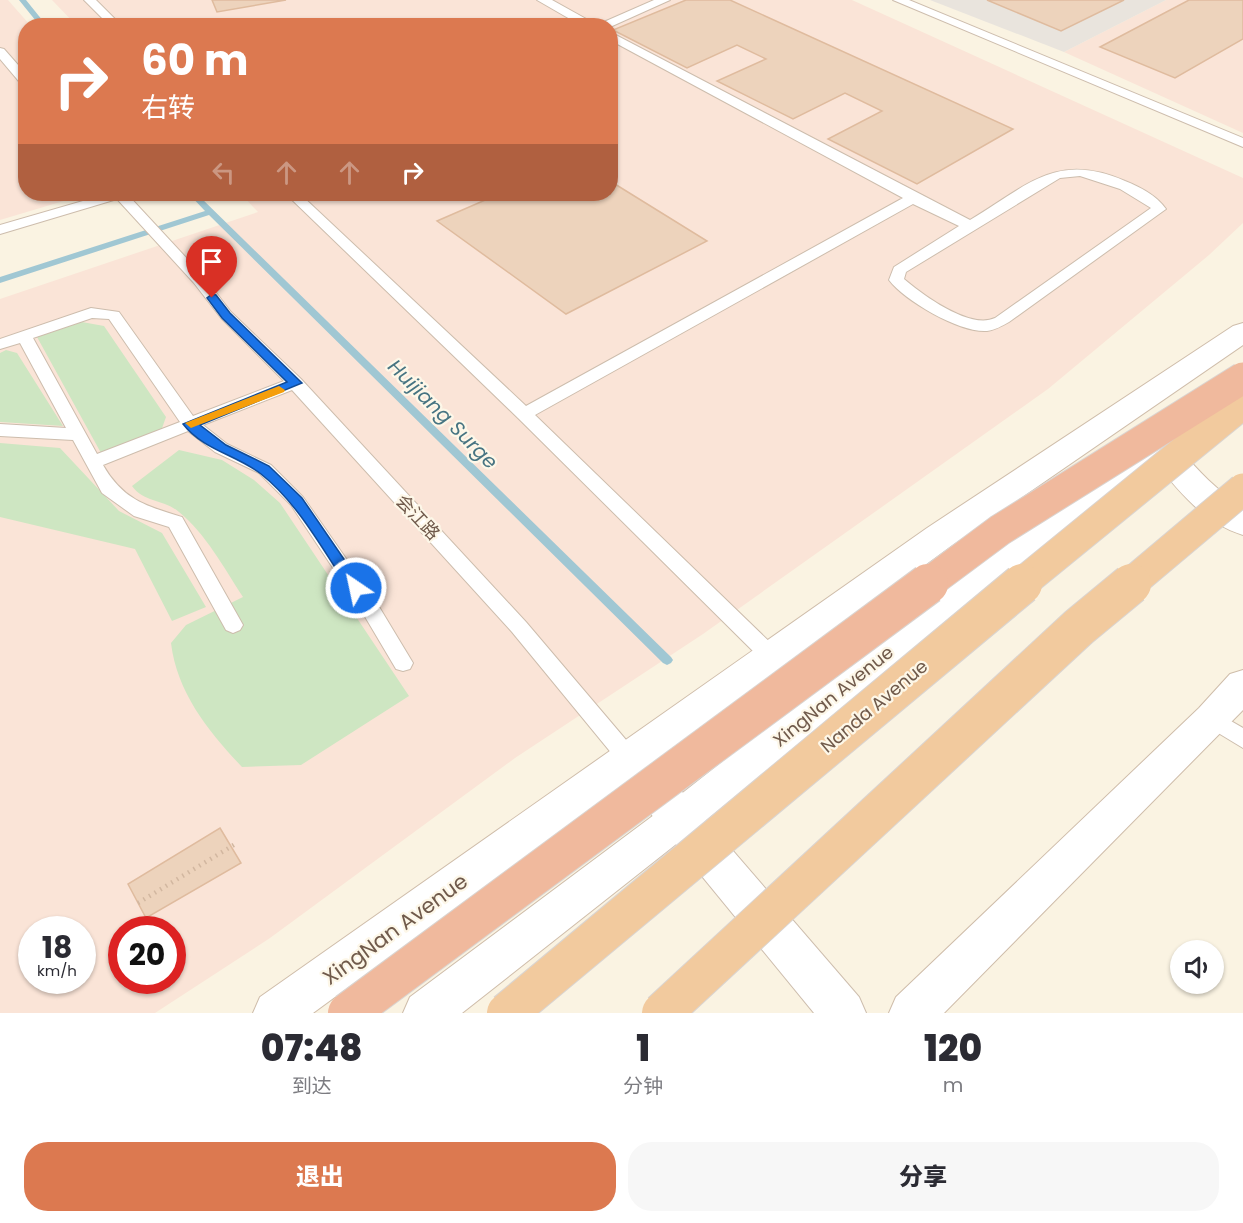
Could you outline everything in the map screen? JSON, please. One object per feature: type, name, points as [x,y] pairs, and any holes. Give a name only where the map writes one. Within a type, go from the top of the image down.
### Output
[{"type":"highway","points":[[348,1013],[1000,530],[1161,427],[1243,378]]},
{"type":"highway","name":"Nanda Avenue","points":[[507,1013],[877,702],[1243,403]]},
{"type":"highway","points":[[662,1013],[1079,627],[1243,489]]},
{"type":"main road","points":[[772,657],[939,537],[1243,332]]},
{"type":"main road","name":"XingNan Avenue","points":[[426,1013],[680,818],[900,642],[1243,385]]},
{"type":"main road","points":[[1160,446],[1188,481],[1211,503],[1243,523]]},
{"type":"main road","name":"XingNan Avenue","points":[[276,1013],[772,657]]},
{"type":"main road","points":[[912,1013],[1227,729],[1243,685]]},
{"type":"main road","points":[[630,760],[843,1013]]},
{"type":"lane","points":[[90,0],[109,18]]},
{"type":"lane","points":[[543,0],[577,18]]},
{"type":"lane","points":[[618,19],[664,0]]},
{"type":"lane","points":[[899,0],[1243,143]]},
{"type":"lane","points":[[618,39],[913,198],[970,226]]},
{"type":"lane","points":[[0,51],[18,72]]},
{"type":"lane","points":[[1070,172],[1084,172],[1103,177],[1154,201],[1159,209],[991,326],[974,327],[908,290],[896,280],[899,270],[970,226],[1056,175],[1070,172]]},
{"type":"lane","points":[[524,414],[913,198]]},
{"type":"lane","points":[[0,230],[97,201]]},
{"type":"lane","name":"会江路","points":[[126,201],[199,280],[226,315],[295,383],[519,627],[630,760]]},
{"type":"lane","points":[[300,201],[524,414],[772,657]]},
{"type":"lane","points":[[0,344],[91,313],[114,315],[190,424],[221,448],[265,470],[297,501],[368,605],[403,663]]},
{"type":"lane","points":[[24,336],[108,489],[140,511],[176,522],[233,625]]},
{"type":"lane","points":[[93,462],[295,383]]},
{"type":"lane","points":[[0,430],[79,435]]},
{"type":"path","points":[[138,903],[237,843]]},
{"type":"shaded area","points":[[0,0],[8,0],[24,18],[18,18],[18,201],[64,201],[0,220]]},
{"type":"shaded area","points":[[52,0],[852,0],[1243,178],[1243,223],[1209,255],[1048,389],[703,634],[515,758],[270,938],[186,993],[186,916],[108,916],[108,994],[184,994],[155,1013],[0,1013],[0,299],[258,212],[248,201],[618,201],[618,18],[69,18]]},
{"type":"shaded area","points":[[930,0],[1166,0],[1064,52]]},
{"type":"shaded area","points":[[1166,0],[1243,0],[1243,133],[1064,52]]},
{"type":"green space","points":[[82,322],[104,326],[166,417],[161,431],[101,453],[37,337]]},
{"type":"green space","points":[[6,350],[17,353],[63,426],[0,422],[0,353]]},
{"type":"green space","points":[[0,443],[60,448],[119,511],[162,533],[206,607],[172,621],[135,549],[0,517]]},
{"type":"green space","points":[[179,450],[222,460],[254,480],[280,503],[409,696],[301,765],[242,767],[196,711],[180,679],[171,643],[186,625],[243,597],[214,552],[189,521],[173,508],[142,495],[132,486]]},
{"type":"building","points":[[212,0],[286,0],[217,12]]},
{"type":"building","points":[[686,0],[730,0],[1013,129],[917,184],[828,139],[882,111],[845,93],[793,119],[717,81],[766,59],[737,45],[687,68],[618,33],[618,28]]},
{"type":"building","points":[[987,0],[1124,0],[1061,31]]},
{"type":"building","points":[[1189,0],[1243,0],[1243,39],[1175,78],[1100,47]]},
{"type":"building","points":[[618,186],[707,241],[566,314],[437,221],[483,201],[618,201]]},
{"type":"building","points":[[220,828],[241,863],[149,916],[145,916],[128,884]]},
{"type":"waterway","name":"Huijiang Surge","points":[[22,0],[37,18]]},
{"type":"waterway","name":"Huijiang Surge","points":[[200,201],[667,660]]},
{"type":"waterway","points":[[0,280],[210,212]]},
{"type":"slow traffic","points":[[191,423],[279,390]]},
{"type":"route","points":[[212,298],[226,315],[295,383],[190,424],[221,448],[265,470],[297,501],[356,588]]}]
